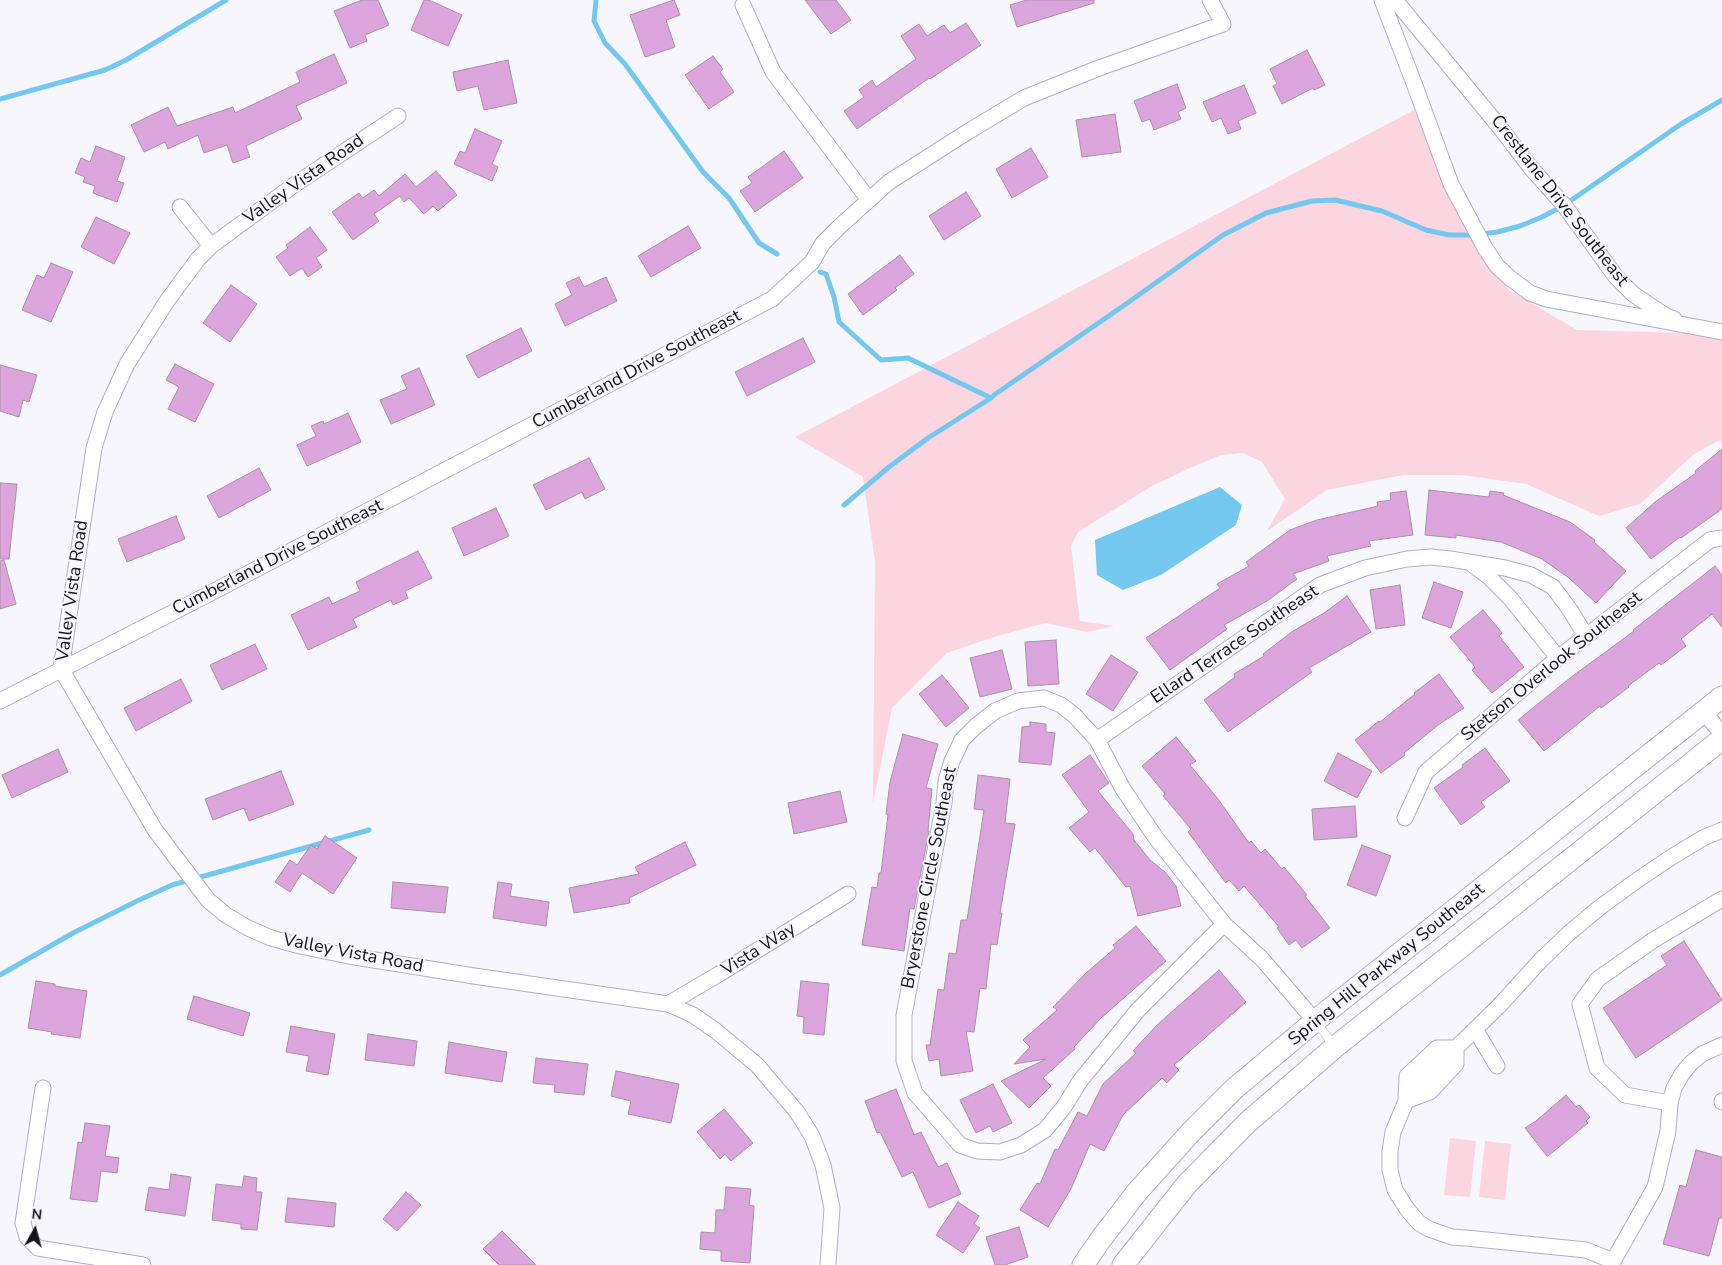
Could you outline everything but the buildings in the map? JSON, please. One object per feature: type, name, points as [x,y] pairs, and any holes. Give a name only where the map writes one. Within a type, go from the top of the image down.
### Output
[{"type":"street","name":"Cumberland Drive Southeast","points":[[0,701],[205,596],[772,299],[812,262],[824,243],[839,226],[889,182],[1024,98],[1099,68],[1223,24],[1210,0]]},
{"type":"street","name":"Crestlane Drive Southeast","points":[[1382,0],[1451,184],[1485,248],[1497,266],[1530,293],[1546,299],[1703,329]]},
{"type":"street","name":"Crestlane Drive Southeast","points":[[1395,0],[1498,125],[1530,168],[1564,205],[1616,277],[1633,294],[1666,316],[1703,329]]},
{"type":"street","points":[[744,5],[772,72],[869,200]]},
{"type":"street","name":"Valley Vista Road","points":[[398,116],[294,184],[211,246],[188,272],[127,364],[105,412],[94,448],[61,669],[160,837],[208,900],[226,915],[248,928],[271,938],[349,956],[668,1004],[701,1020],[757,1065],[797,1112],[812,1136],[823,1165],[832,1208],[828,1265]]},
{"type":"street","points":[[180,207],[211,246]]},
{"type":"street","points":[[1703,329],[1722,332]]},
{"type":"street","name":"Stetson Overlook Southeast","points":[[1404,818],[1426,772],[1558,658],[1710,540],[1722,538]]},
{"type":"street","name":"Ellard Terrace Southeast","points":[[1097,740],[1320,585],[1365,568],[1407,558],[1431,557],[1470,562],[1531,575],[1553,587],[1586,636]]},
{"type":"street","name":"Ellard Terrace Southeast","points":[[1470,562],[1490,577],[1510,598],[1558,658]]},
{"type":"street","name":"Spring Hill Parkway Southeast","points":[[1083,1265],[1138,1192],[1191,1132],[1234,1090],[1315,1021],[1722,697]]},
{"type":"street","name":"Bryerstone Circle Southeast","points":[[1044,698],[1061,705],[1075,716],[1097,740],[1123,788],[1156,838],[1224,924],[1138,1010],[1080,1081],[1064,1107],[1044,1130],[1021,1145],[1000,1152],[978,1152],[960,1145],[915,1093],[904,1061],[904,1015],[944,803],[946,781],[952,761],[962,740],[995,711],[1018,701],[1044,698]]},
{"type":"street","points":[[1704,712],[1722,734]]},
{"type":"street","name":"Spring Hill Parkway Southeast","points":[[1123,1265],[1187,1184],[1248,1122],[1335,1047],[1722,739]]},
{"type":"street","points":[[1722,830],[1670,858],[1599,908],[1540,961],[1456,1048],[1437,1048],[1407,1076],[1406,1101],[1393,1132],[1390,1151],[1390,1170],[1395,1190],[1406,1209],[1429,1229],[1452,1236],[1586,1250],[1612,1263],[1655,1187],[1668,1131],[1670,1103],[1674,1088],[1682,1074],[1702,1054],[1722,1045]]},
{"type":"street","name":"Vista Way","points":[[668,1004],[848,894]]},
{"type":"street","points":[[1670,1103],[1625,1095],[1596,1068],[1580,1004],[1598,979],[1652,940],[1722,899]]},
{"type":"street","points":[[1224,924],[1262,959],[1315,1021]]},
{"type":"street","points":[[1475,1029],[1497,1066]]},
{"type":"street","points":[[1406,1101],[1430,1092],[1456,1064],[1456,1048]]},
{"type":"street","points":[[43,1088],[23,1223],[27,1237],[38,1248],[143,1265]]},
{"type":"lane","points":[[1315,1021],[1335,1047]]},
{"type":"shaded area","points":[[1414,110],[1465,222],[1509,290],[1577,330],[1692,333],[1722,340],[1722,441],[1718,441],[1694,454],[1640,504],[1599,516],[1526,484],[1462,475],[1403,475],[1327,490],[1267,531],[1285,499],[1262,462],[1243,453],[1221,455],[1190,468],[1152,486],[1078,532],[1071,546],[1080,621],[1114,626],[1087,632],[1046,623],[997,636],[947,653],[892,708],[873,804],[875,562],[863,477],[795,437]]},
{"type":"shaded area","points":[[1450,1138],[1476,1141],[1470,1197],[1444,1195]]},
{"type":"shaded area","points":[[1485,1141],[1511,1144],[1505,1200],[1479,1197]]},
{"type":"water","points":[[1220,487],[1242,505],[1236,525],[1161,575],[1123,590],[1097,575],[1095,540]]},
{"type":"waterway","points":[[0,99],[105,70],[126,60],[226,0]]},
{"type":"waterway","points":[[596,0],[594,21],[605,43],[625,64],[703,172],[729,198],[759,243],[777,254]]},
{"type":"waterway","points":[[844,505],[889,467],[928,438],[991,398],[1223,235],[1266,213],[1312,201],[1335,200],[1382,211],[1426,230],[1449,235],[1497,232],[1520,226],[1563,206],[1681,124],[1722,100]]},
{"type":"waterway","points":[[820,272],[826,274],[834,297],[839,322],[881,360],[908,358],[991,398]]},
{"type":"waterway","points":[[0,975],[73,933],[172,885],[369,830]]}]
